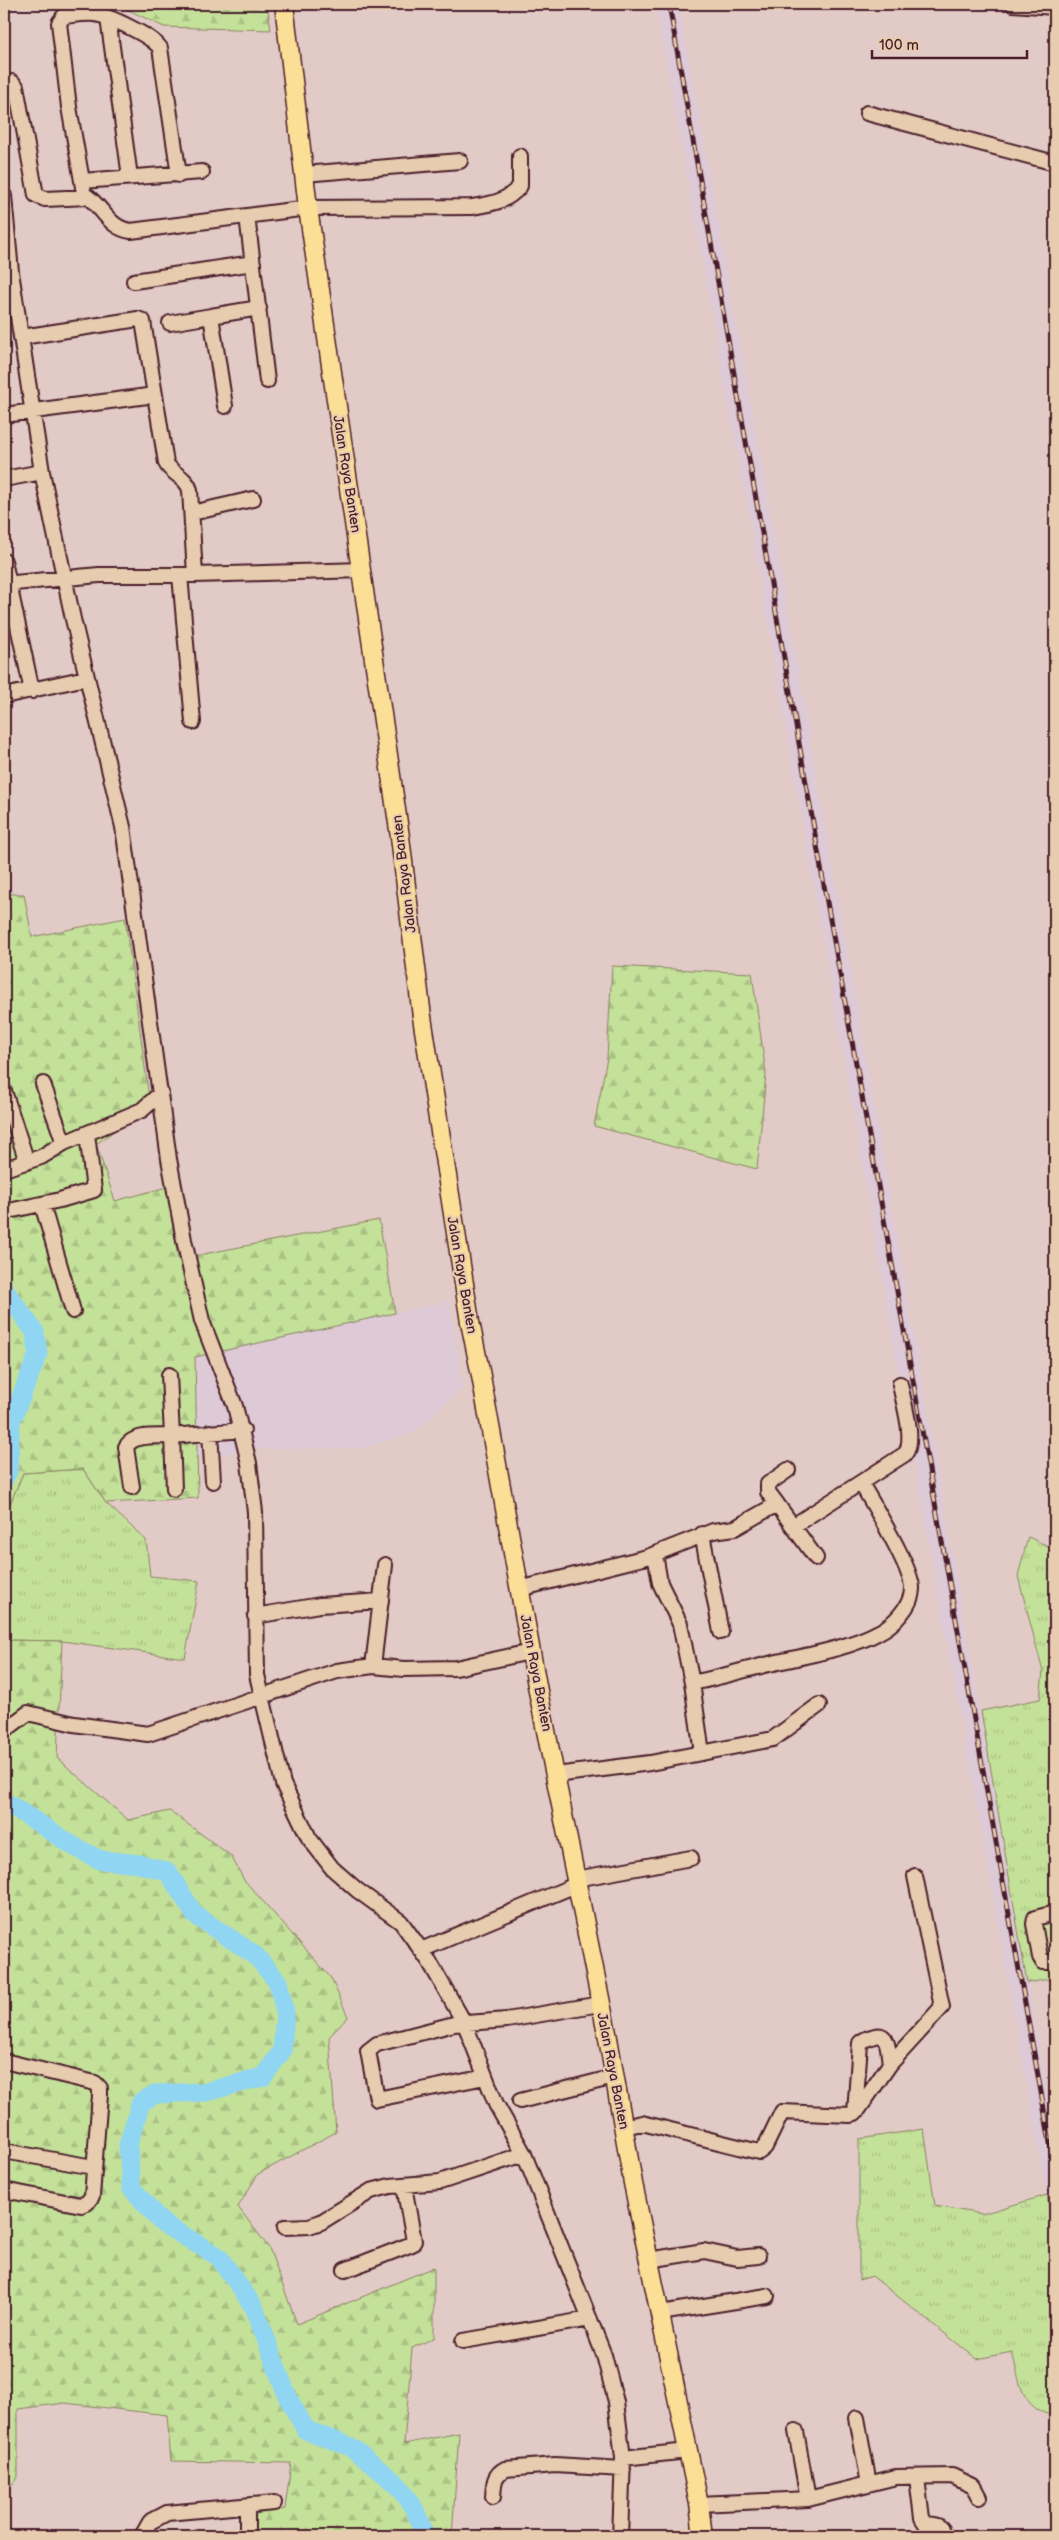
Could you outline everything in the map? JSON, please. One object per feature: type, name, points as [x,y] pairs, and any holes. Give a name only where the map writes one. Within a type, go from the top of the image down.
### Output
[{"type":"main road","name":"Jalan Raya Banten","points":[[284,4],[308,208],[400,837],[414,961],[440,1140],[470,1322],[530,1652],[556,1775],[649,2260],[699,2504],[703,2536]]},
{"type":"street","points":[[1013,4],[1055,7]]},
{"type":"street","points":[[85,196],[69,107],[58,23],[64,16],[96,14],[108,18],[153,40],[160,48],[180,174]]},
{"type":"street","points":[[108,18],[130,176]]},
{"type":"street","points":[[4,83],[12,82],[16,86],[34,193],[45,199],[85,196],[92,200],[113,225],[120,230],[130,231],[308,208],[472,207],[495,204],[512,196],[520,186],[520,156]]},
{"type":"street","points":[[867,113],[1055,163]]},
{"type":"street","points":[[304,174],[460,161]]},
{"type":"street","points":[[82,181],[202,172]]},
{"type":"street","points":[[4,196],[7,272],[22,337],[42,472],[86,678],[123,827],[169,1159],[184,1240],[202,1321],[242,1430],[253,1488],[255,1512],[255,1661],[283,1784],[308,1838],[332,1868],[401,1922],[421,1950],[448,1992],[465,2024],[485,2077],[524,2154],[604,2354],[616,2402],[623,2464],[620,2536]]},
{"type":"street","points":[[247,216],[267,381]]},
{"type":"street","points":[[134,281],[253,263]]},
{"type":"street","points":[[170,323],[259,308]]},
{"type":"street","points":[[211,316],[225,406]]},
{"type":"street","points":[[22,337],[141,319],[144,323],[166,463],[170,470],[187,482],[192,513],[195,575]]},
{"type":"street","points":[[4,415],[154,395]]},
{"type":"street","points":[[4,479],[42,472]]},
{"type":"street","points":[[192,513],[253,499]]},
{"type":"street","points":[[4,560],[6,584],[32,691]]},
{"type":"street","points":[[6,584],[99,575],[195,575],[362,570]]},
{"type":"street","points":[[180,575],[193,722]]},
{"type":"street","points":[[4,696],[86,678]]},
{"type":"street","points":[[43,1084],[64,1144]]},
{"type":"street","points":[[4,1091],[27,1162]]},
{"type":"street","points":[[4,1169],[51,1152],[64,1144],[142,1110],[156,1100],[161,1093]]},
{"type":"street","points":[[4,1212],[94,1190],[87,1134]]},
{"type":"street","points":[[42,1204],[73,1311]]},
{"type":"street","points":[[168,1375],[174,1489]]},
{"type":"street","points":[[793,1526],[905,1454],[909,1449],[910,1440],[900,1384]]},
{"type":"street","points":[[132,1487],[126,1447],[135,1438],[242,1430]]},
{"type":"street","points":[[210,1432],[213,1481]]},
{"type":"street","points":[[788,1470],[768,1484],[768,1492],[816,1558]]},
{"type":"street","points":[[692,1683],[850,1643],[879,1632],[896,1620],[912,1595],[912,1583],[890,1533],[861,1483]]},
{"type":"street","points":[[519,1589],[655,1554],[702,1534],[735,1528],[777,1504]]},
{"type":"street","points":[[702,1534],[721,1632]]},
{"type":"street","points":[[655,1554],[658,1576],[680,1624],[692,1683],[702,1753]]},
{"type":"street","points":[[373,1666],[385,1565]]},
{"type":"street","points":[[255,1616],[320,1605],[381,1601]]},
{"type":"street","points":[[4,1731],[28,1713],[74,1724],[148,1734],[337,1671],[373,1666],[456,1668],[530,1652]]},
{"type":"street","points":[[556,1775],[650,1763],[773,1739],[819,1705]]},
{"type":"street","points":[[421,1950],[577,1881],[691,1858]]},
{"type":"street","points":[[624,2128],[642,2123],[759,2152],[765,2147],[782,2112],[847,2115],[855,2113],[890,2064],[942,2006],[915,1876]]},
{"type":"street","points":[[1055,1913],[1035,1918],[1034,1924],[1040,1957],[1043,1962],[1055,1962]]},
{"type":"street","points":[[485,2077],[377,2099],[374,2094],[368,2052],[372,2046],[454,2024],[507,2020],[600,2004]]},
{"type":"street","points":[[855,2113],[860,2043],[879,2035],[883,2036],[887,2040],[890,2064]]},
{"type":"street","points":[[4,2061],[95,2083],[100,2088],[92,2196],[87,2203],[81,2205],[4,2190]]},
{"type":"street","points":[[520,2101],[614,2077]]},
{"type":"street","points":[[4,2151],[93,2167]]},
{"type":"street","points":[[285,2227],[309,2226],[336,2213],[371,2191],[390,2186],[440,2182],[524,2154]]},
{"type":"street","points":[[345,2270],[412,2244],[414,2241],[404,2186]]},
{"type":"street","points":[[649,2260],[704,2251],[737,2258],[758,2256]]},
{"type":"street","points":[[660,2313],[767,2296]]},
{"type":"street","points":[[463,2341],[590,2320]]},
{"type":"street","points":[[857,2418],[869,2484]]},
{"type":"street","points":[[796,2430],[808,2499]]},
{"type":"street","points":[[493,2497],[495,2478],[498,2472],[505,2470],[555,2465],[623,2464],[688,2451]]},
{"type":"street","points":[[699,2504],[808,2499],[896,2477],[952,2476],[972,2486],[979,2497]]},
{"type":"street","points":[[917,2478],[922,2518],[926,2524],[938,2525],[944,2536]]},
{"type":"street","points":[[142,2536],[150,2522],[167,2513],[201,2508],[247,2507],[274,2502]]},
{"type":"street","points":[[247,2507],[248,2536]]},
{"type":"shaded area","points":[[655,4],[679,4],[775,536],[1055,2139],[1055,2242],[904,1405],[753,541]]},
{"type":"shaded area","points":[[450,1301],[463,1388],[413,1433],[363,1448],[250,1449],[198,1459],[195,1357]]},
{"type":"green space","points":[[116,4],[267,4],[271,30],[164,27]]},
{"type":"green space","points":[[4,894],[24,894],[32,937],[125,918],[150,1105],[96,1144],[115,1201],[167,1187],[178,1259],[379,1220],[395,1313],[195,1357],[198,1498],[106,1503],[83,1469],[23,1473],[4,1518]]},
{"type":"green space","points":[[612,966],[752,973],[766,1074],[757,1169],[594,1126],[607,1058]]},
{"type":"green space","points":[[83,1469],[106,1503],[146,1540],[150,1576],[199,1581],[185,1658],[62,1641],[4,1640],[4,1518],[23,1473]]},
{"type":"green space","points":[[1028,1537],[1055,1549],[1055,1978],[1027,1983],[981,1711],[1040,1699],[1043,1672],[1018,1576]]},
{"type":"green space","points":[[4,1640],[62,1641],[57,1758],[128,1820],[170,1811],[231,1856],[244,1880],[331,1978],[348,2017],[329,2037],[336,2132],[258,2174],[238,2207],[269,2248],[297,2324],[434,2267],[434,2338],[412,2348],[404,2444],[459,2433],[452,2536],[243,2536],[255,2514],[285,2509],[291,2463],[171,2461],[167,2415],[65,2403],[18,2409],[18,2477],[4,2494]]},
{"type":"green space","points":[[924,2129],[935,2206],[982,2214],[1047,2195],[1055,2242],[1055,2416],[1043,2413],[1028,2401],[1023,2393],[1012,2352],[977,2359],[872,2276],[859,2280],[859,2139]]},
{"type":"waterway","points":[[4,1289],[35,1332],[38,1354],[11,1422],[8,1471],[4,1479]]},
{"type":"waterway","points":[[4,1804],[9,1804],[75,1847],[100,1860],[140,1864],[168,1872],[195,1915],[255,1955],[278,1982],[285,2012],[282,2051],[263,2077],[206,2092],[156,2094],[141,2102],[128,2145],[131,2187],[162,2223],[219,2257],[254,2307],[288,2398],[306,2430],[351,2447],[398,2485],[415,2510],[425,2536]]},
{"type":"railway","points":[[669,4],[825,891],[1055,2170]]}]
